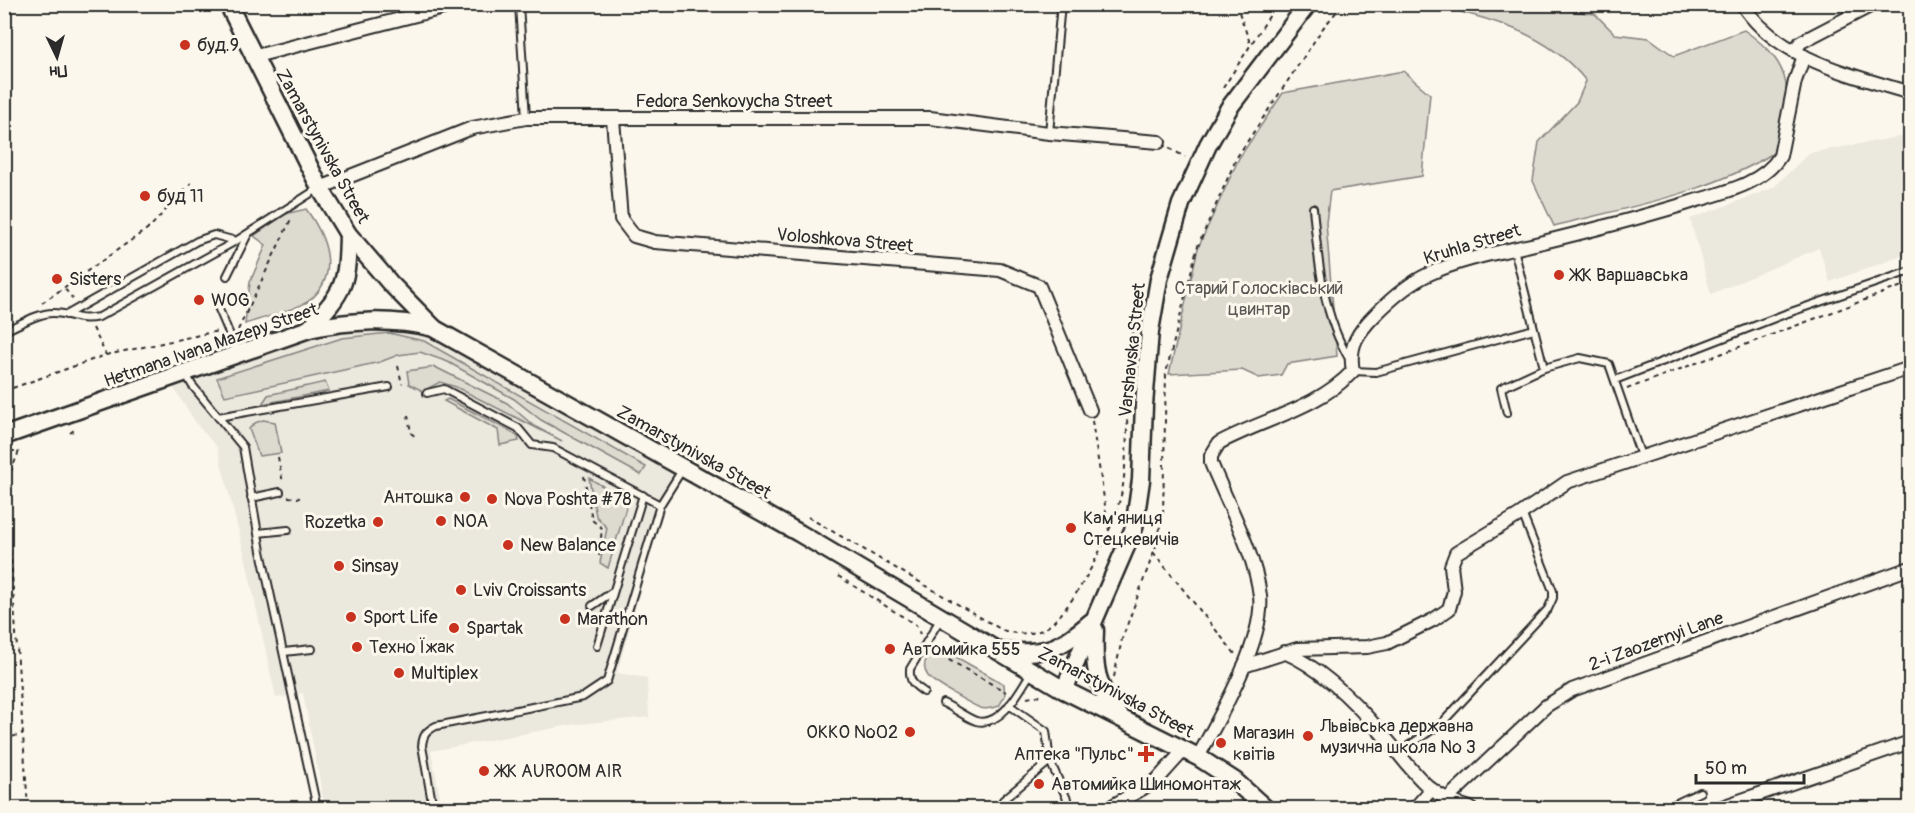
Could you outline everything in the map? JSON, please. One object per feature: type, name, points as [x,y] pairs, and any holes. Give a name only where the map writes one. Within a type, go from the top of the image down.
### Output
[{"type":"main road","name":"Zamarstynivska Street","points":[[228,4],[252,57],[320,188],[348,234],[390,283],[435,329],[683,468],[1064,690],[1191,754],[1235,781],[1265,808]]},
{"type":"main road","name":"Varshavska Street","points":[[1064,690],[1134,528],[1142,480],[1144,405],[1150,331],[1159,279],[1181,204],[1208,145],[1229,108],[1308,4]]},
{"type":"main road","points":[[309,329],[337,297],[347,275],[348,234]]},
{"type":"main road","name":"Hetmana Ivana Mazepy Street","points":[[4,436],[187,375],[236,348],[309,329],[344,321],[380,320],[407,322],[435,329]]},
{"type":"main road","points":[[1000,652],[1034,654],[1066,644],[1096,617]]},
{"type":"main road","points":[[1096,617],[1094,654],[1096,673],[1102,694],[1120,717]]},
{"type":"street","points":[[252,57],[447,7],[475,4]]},
{"type":"street","points":[[1742,4],[1763,28],[1799,53],[1911,93]]},
{"type":"street","points":[[1799,53],[1801,42],[1874,4]]},
{"type":"street","name":"Kruhla Street","points":[[1352,365],[1354,338],[1389,300],[1429,274],[1514,249],[1625,222],[1718,194],[1762,176],[1774,166],[1780,156],[1799,53]]},
{"type":"street","name":"Fedora Senkovycha Street","points":[[320,188],[472,128],[526,118],[930,118],[1049,133],[1159,142]]},
{"type":"street","name":"Voloshkova Street","points":[[613,119],[621,219],[634,236],[655,242],[1000,270],[1039,286],[1090,410]]},
{"type":"street","points":[[1109,808],[1157,780],[1191,754],[1244,666],[1258,621],[1261,598],[1255,571],[1211,464],[1211,456],[1219,443],[1307,405],[1342,382],[1352,365]]},
{"type":"street","points":[[1244,666],[1284,652],[1311,648],[1367,647],[1387,643],[1433,620],[1449,609],[1454,591],[1451,566],[1456,553],[1522,513],[1567,482],[1911,368]]},
{"type":"street","name":"2-i Zaozernyi Lane","points":[[1445,801],[1546,706],[1572,690],[1911,568]]},
{"type":"street","points":[[1284,652],[1300,658],[1321,674],[1398,753],[1430,790],[1445,801],[1470,808]]},
{"type":"street","points":[[1719,808],[1911,742]]},
{"type":"street","points":[[1415,808],[1430,790]]},
{"type":"lane","points":[[519,4],[526,118]]},
{"type":"lane","points":[[1049,133],[1061,4]]},
{"type":"lane","points":[[4,331],[43,314],[66,315],[81,321],[99,317],[236,241],[320,188]]},
{"type":"lane","points":[[1313,207],[1318,261],[1328,309],[1339,342],[1352,365],[1377,372],[1534,328]]},
{"type":"lane","points":[[227,276],[248,233]]},
{"type":"lane","points":[[66,315],[197,241],[214,234],[236,241]]},
{"type":"lane","points":[[1514,249],[1544,368]]},
{"type":"lane","points":[[1615,380],[1785,314],[1911,271]]},
{"type":"lane","points":[[218,307],[236,348]]},
{"type":"lane","points":[[1507,413],[1502,388],[1544,368],[1580,358],[1609,364],[1641,456]]},
{"type":"lane","points":[[187,375],[243,447],[258,533],[317,808]]},
{"type":"lane","points":[[218,417],[389,387]]},
{"type":"lane","points":[[427,393],[444,389],[518,429],[532,445],[553,448],[660,505]]},
{"type":"lane","points":[[434,808],[422,746],[423,737],[428,730],[436,726],[583,697],[607,681],[660,505],[683,468]]},
{"type":"lane","points":[[251,498],[280,492]]},
{"type":"lane","points":[[597,646],[643,495]]},
{"type":"lane","points":[[1398,753],[1442,723],[1548,609],[1553,598],[1553,591],[1522,513]]},
{"type":"lane","points":[[258,533],[288,530]]},
{"type":"lane","points":[[592,606],[612,592]]},
{"type":"lane","points":[[924,692],[909,678],[910,669],[942,618]]},
{"type":"lane","points":[[284,652],[312,648]]},
{"type":"lane","points":[[943,703],[978,722],[997,718],[1009,705],[1032,671]]},
{"type":"lane","points":[[1009,705],[1046,731],[1050,761],[1067,799],[1066,803],[1059,808]]},
{"type":"lane","points":[[1008,808],[1003,800],[1050,761]]},
{"type":"lane","points":[[1666,808],[1700,792]]},
{"type":"path","points":[[1236,4],[1250,44]]},
{"type":"path","points":[[1116,685],[1114,678],[1122,639],[1154,552],[1163,513],[1166,373],[1197,248],[1237,157],[1323,28],[1343,4]]},
{"type":"path","points":[[1159,142],[1187,158]]},
{"type":"path","points":[[40,305],[150,227],[191,183]]},
{"type":"path","points":[[236,348],[241,325],[300,200]]},
{"type":"path","points":[[1619,392],[1911,284]]},
{"type":"path","points":[[808,517],[920,585],[1002,630],[1017,634],[1041,630],[1056,621],[1109,532],[1123,486],[1130,339],[1138,304]]},
{"type":"path","points":[[4,392],[106,355],[241,325]]},
{"type":"path","points":[[398,366],[402,384]]},
{"type":"path","points":[[1090,410],[1109,532]]},
{"type":"path","points":[[408,415],[411,433],[417,438]]},
{"type":"path","points":[[70,433],[82,425]]},
{"type":"path","points":[[19,451],[5,489],[28,808]]},
{"type":"path","points":[[278,457],[283,484],[286,483]]},
{"type":"path","points":[[583,474],[592,520],[602,528],[599,557]]},
{"type":"path","points":[[1154,552],[1244,666]]},
{"type":"path","points":[[832,572],[916,625],[920,640]]},
{"type":"path","points":[[933,651],[1006,692]]},
{"type":"path","points":[[1120,697],[1148,713]]},
{"type":"path","points":[[4,740],[23,733]]},
{"type":"shaded area","points":[[1910,135],[1910,253],[1830,282],[1819,248],[1711,294],[1690,219],[1773,188],[1809,153]]},
{"type":"shaded area","points":[[369,326],[428,334],[682,478],[664,506],[617,673],[647,678],[649,717],[570,725],[431,751],[442,808],[325,808],[303,693],[276,698],[245,556],[217,447],[198,426],[173,387],[314,334]]},
{"type":"green space","points":[[1431,5],[1560,5],[1564,10],[1595,14],[1615,34],[1649,38],[1674,56],[1744,30],[1774,57],[1782,70],[1786,84],[1784,114],[1775,152],[1724,178],[1696,188],[1640,205],[1554,226],[1533,181],[1539,142],[1577,102],[1586,81],[1554,50],[1535,39],[1474,15]]},
{"type":"green space","name":"Старий Голосківський цвинтар","points":[[1403,71],[1430,94],[1422,176],[1330,191],[1326,223],[1337,356],[1287,364],[1281,375],[1259,378],[1242,370],[1169,374],[1198,248],[1239,158],[1283,93]]},
{"type":"green space","points":[[306,209],[319,231],[327,255],[328,267],[320,290],[305,303],[245,324],[250,282],[266,245],[254,236],[285,214]]},
{"type":"green space","points":[[389,333],[424,341],[646,467],[641,475],[541,420],[514,399],[448,362],[420,352],[398,355],[380,362],[225,396],[217,378],[342,338]]},
{"type":"green space","points":[[435,367],[507,403],[534,426],[562,441],[456,387],[440,382],[423,391],[409,384],[407,371]]},
{"type":"green space","points":[[325,382],[329,391],[262,404],[268,395]]},
{"type":"green space","points":[[448,399],[510,431],[518,437],[519,441],[500,445],[498,430],[444,401]]},
{"type":"green space","points":[[263,420],[275,422],[281,453],[259,456],[249,429],[255,423]]},
{"type":"green space","points":[[589,478],[628,501],[608,568],[600,563],[607,528],[596,516]]},
{"type":"green space","points":[[942,649],[1004,684],[1005,696],[999,706],[980,708],[944,688],[928,676],[925,671],[927,658],[933,652]]},
{"type":"place","name":"буд.9","points":[[185,45]]},
{"type":"place","name":"буд 11","points":[[145,196]]},
{"type":"place","name":"ЖК Варшавська","points":[[1559,275]]},
{"type":"place","name":"Sisters","points":[[57,279]]},
{"type":"place","name":"WOG","points":[[199,300]]},
{"type":"place","name":"Антошка","points":[[465,497]]},
{"type":"place","name":"Nova Poshta #78","points":[[492,499]]},
{"type":"place","name":"NOA","points":[[441,521]]},
{"type":"place","name":"Rozetka","points":[[378,522]]},
{"type":"place","name":"Кам'яниця Стецкевичів","points":[[1071,528]]},
{"type":"place","name":"New Balance","points":[[508,545]]},
{"type":"place","name":"Sinsay","points":[[339,566]]},
{"type":"place","name":"Lviv Croissants","points":[[461,590]]},
{"type":"place","name":"Sport Life","points":[[351,617]]},
{"type":"place","name":"Marathon","points":[[565,619]]},
{"type":"place","name":"Spartak","points":[[454,628]]},
{"type":"place","name":"Техно Їжак","points":[[357,647]]},
{"type":"place","name":"Автомийка 555","points":[[890,649]]},
{"type":"place","name":"Multiplex","points":[[399,673]]},
{"type":"place","name":"ОККО №02","points":[[910,732]]},
{"type":"place","name":"Львівська державна музична школа № 3","points":[[1308,736]]},
{"type":"place","name":"Магазин квітів","points":[[1221,743]]},
{"type":"place","name":"Аптека \"Пульс\"","points":[[1146,754]]},
{"type":"place","name":"ЖК AUROOM AIR","points":[[484,771]]},
{"type":"place","name":"Автомийка Шиномонтаж","points":[[1039,784]]}]
